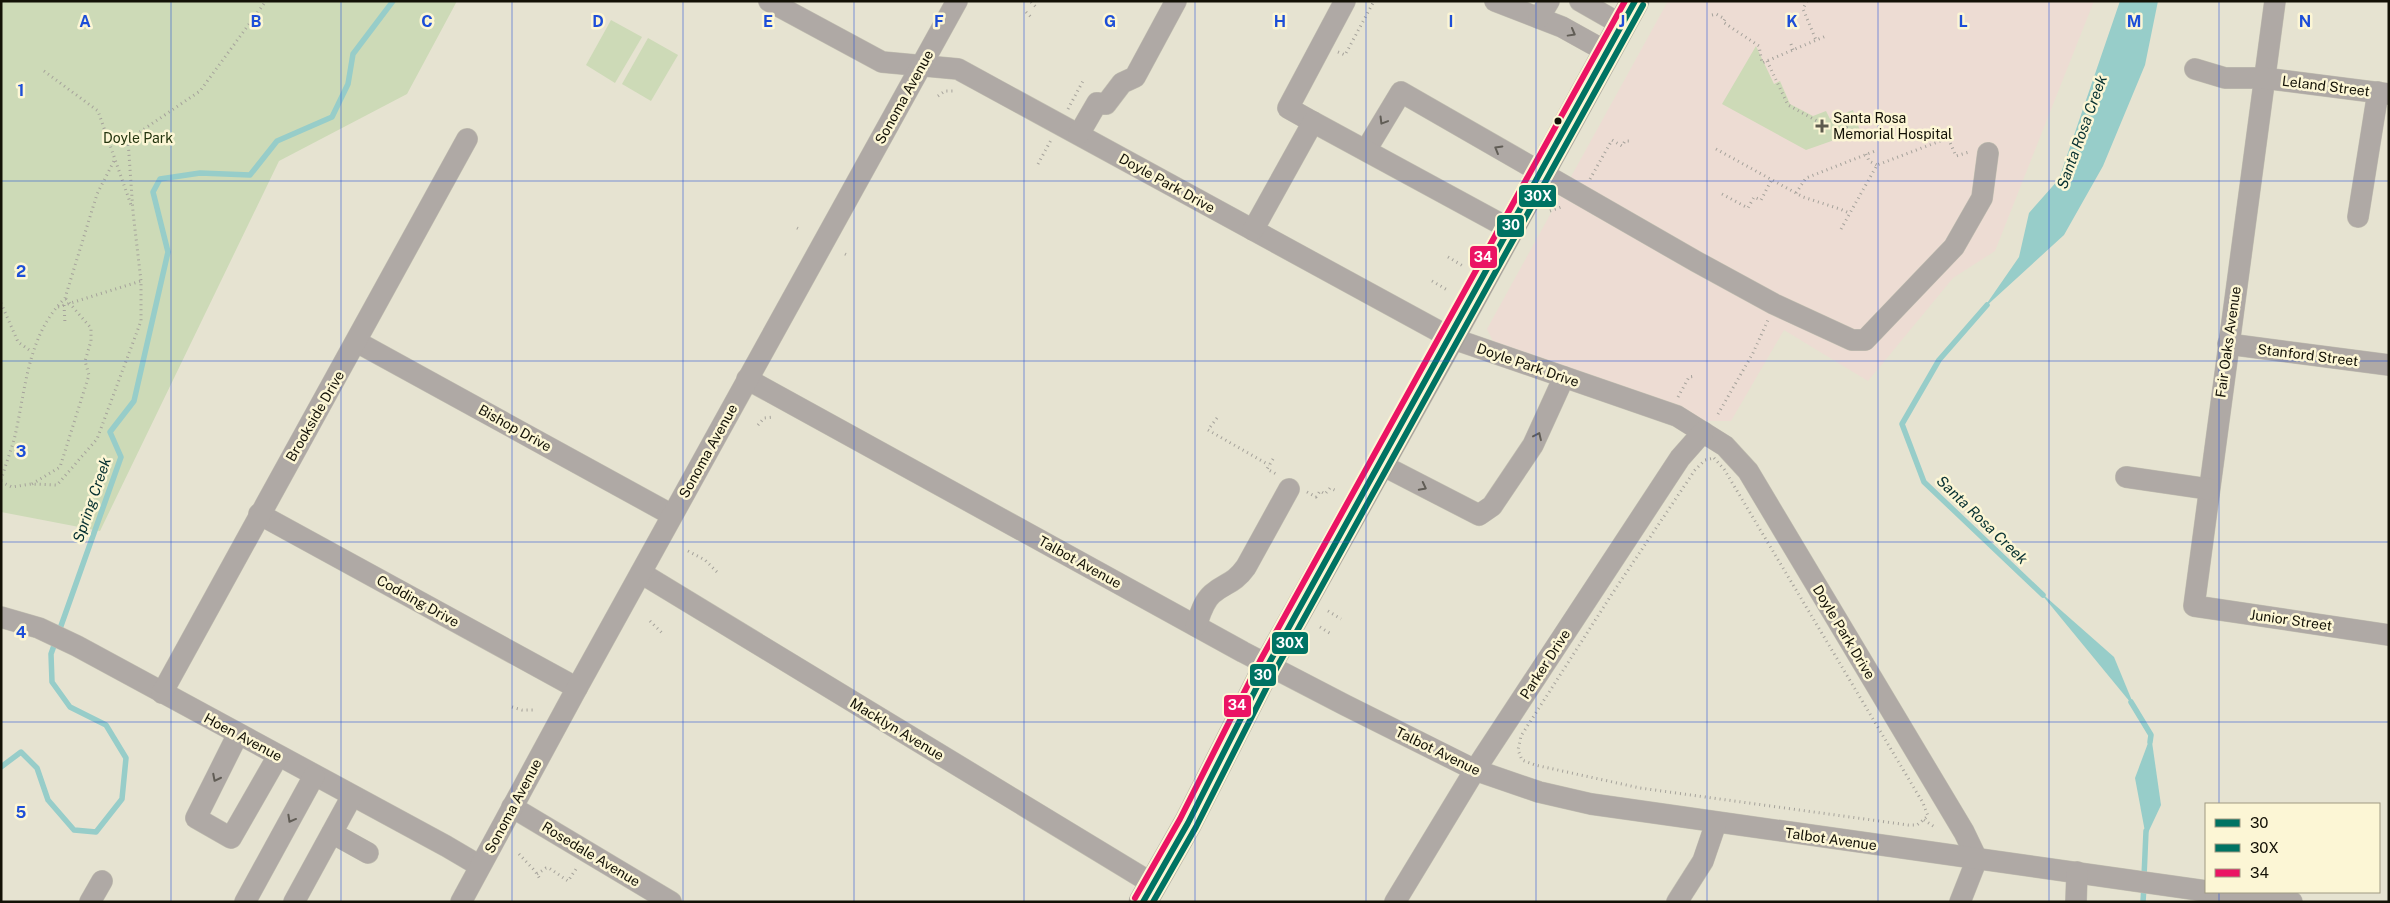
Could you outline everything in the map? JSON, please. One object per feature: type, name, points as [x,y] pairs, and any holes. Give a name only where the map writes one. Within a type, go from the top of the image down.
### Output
[{"type":"main road","points":[[1148,893],[1188,823],[1268,665],[1451,338],[1635,1]]},
{"type":"street","name":"Doyle Park Drive","points":[[769,1],[882,62],[958,68],[1451,338],[1677,416],[1725,446],[1748,472],[1964,832],[1977,859]]},
{"type":"street","name":"Sonoma Avenue","points":[[461,902],[672,514],[957,1]]},
{"type":"street","points":[[1079,134],[1096,103],[1106,104],[1122,82],[1135,77],[1176,1]]},
{"type":"street","points":[[1345,1],[1288,108],[1510,230]]},
{"type":"street","points":[[1495,1],[1544,10],[1562,28],[1607,52]]},
{"type":"street","points":[[1580,1],[1622,25]]},
{"type":"street","name":"Fair Oaks Avenue","points":[[2194,606],[2274,1]]},
{"type":"street","name":"Leland Street","points":[[2195,69],[2225,78],[2263,78],[2384,93]]},
{"type":"street","points":[[1366,150],[1401,92],[1540,173],[1774,304],[1852,340],[1865,340],[1954,247],[1982,198],[1988,153]]},
{"type":"street","points":[[2358,216],[2384,93]]},
{"type":"street","points":[[1253,230],[1313,122]]},
{"type":"street","name":"Brookside Drive","points":[[162,693],[259,514],[357,342],[467,139]]},
{"type":"street","name":"Bishop Drive","points":[[357,342],[672,514]]},
{"type":"street","name":"Stanford Street","points":[[2228,344],[2389,365]]},
{"type":"street","points":[[1380,464],[1478,515],[1492,506],[1533,445],[1564,377]]},
{"type":"street","name":"Talbot Avenue","points":[[748,379],[1268,665],[1475,770],[1539,792],[1590,804],[2205,891]]},
{"type":"street","name":"Parker Drive","points":[[1395,902],[1475,770],[1680,458],[1703,432]]},
{"type":"street","points":[[2126,477],[2208,489]]},
{"type":"street","points":[[1196,626],[1203,607],[1212,594],[1237,579],[1246,567],[1289,489]]},
{"type":"street","name":"Codding Drive","points":[[259,514],[577,688]]},
{"type":"street","name":"Macklyn Avenue","points":[[641,573],[1148,893]]},
{"type":"street","name":"Junior Street","points":[[2194,606],[2389,635]]},
{"type":"street","name":"Hoen Avenue","points":[[1,617],[39,628],[77,646],[480,866]]},
{"type":"street","points":[[238,734],[196,818],[232,838],[278,756]]},
{"type":"street","points":[[245,902],[314,776]]},
{"type":"street","points":[[294,902],[352,796]]},
{"type":"street","name":"Rosedale Avenue","points":[[512,807],[671,902]]},
{"type":"street","points":[[1677,902],[1703,861],[1716,823]]},
{"type":"street","points":[[332,833],[368,853]]},
{"type":"street","points":[[1960,902],[1977,859]]},
{"type":"street","points":[[2076,902],[2084,873]]},
{"type":"street","points":[[90,902],[102,881]]},
{"type":"street","name":"Talbot Avenue","points":[[2221,893],[2292,902]]},
{"type":"path","points":[[115,159],[97,194],[65,298],[56,308],[32,352],[14,440],[1,481],[12,487],[31,484],[56,485],[97,440],[142,321],[141,281],[132,212],[128,140],[200,91],[266,1]]},
{"type":"path","points":[[1333,49],[1345,55],[1374,1]]},
{"type":"path","points":[[1807,1],[1803,9],[1816,40]]},
{"type":"path","points":[[1031,2],[1036,7]]},
{"type":"path","points":[[1026,12],[1031,17]]},
{"type":"path","points":[[1712,15],[1716,14],[1725,18],[1723,22],[1759,46],[1762,63],[1826,36]]},
{"type":"path","points":[[1791,44],[1793,50]]},
{"type":"path","points":[[1767,61],[1788,105],[1835,131],[1846,127],[1852,114]]},
{"type":"path","points":[[44,71],[98,111],[132,212]]},
{"type":"path","points":[[1068,109],[1083,81]]},
{"type":"path","points":[[938,96],[945,91],[964,92]]},
{"type":"path","points":[[1846,127],[1854,132]]},
{"type":"path","points":[[1841,229],[1877,165],[1948,138],[1956,156],[1977,149],[1988,153]]},
{"type":"path","points":[[1038,164],[1052,140]]},
{"type":"path","points":[[1583,178],[1589,181],[1612,140],[1622,146],[1625,142],[1632,140]]},
{"type":"path","points":[[1716,149],[1796,193],[1848,214]]},
{"type":"path","points":[[1796,193],[1806,178],[1875,151]]},
{"type":"path","points":[[1866,154],[1869,161],[1877,165]]},
{"type":"path","points":[[1722,194],[1748,208],[1754,197],[1761,200],[1772,180]]},
{"type":"path","points":[[797,228],[801,230]]},
{"type":"path","points":[[1448,258],[1463,266]]},
{"type":"path","points":[[56,308],[141,281]]},
{"type":"path","points":[[1432,281],[1449,291]]},
{"type":"path","points":[[31,484],[60,467],[89,375],[85,361],[91,341],[91,328],[68,304],[65,298]]},
{"type":"path","points":[[1,303],[18,342],[32,352]]},
{"type":"path","points":[[64,305],[65,324]]},
{"type":"path","points":[[1718,414],[1753,353],[1769,317]]},
{"type":"path","points":[[1678,397],[1689,377],[1696,376]]},
{"type":"path","points":[[758,425],[764,418],[772,417],[778,419]]},
{"type":"path","points":[[1217,418],[1208,430],[1269,465]]},
{"type":"path","points":[[1714,458],[1729,477],[1928,810],[1928,816],[1924,820],[1916,825],[1908,825],[1687,795],[1630,786],[1535,765],[1522,760],[1518,750],[1521,736],[1617,586],[1695,470],[1705,460],[1714,458]]},
{"type":"path","points":[[688,550],[717,572]]},
{"type":"path","points":[[1328,611],[1341,619]]},
{"type":"path","points":[[650,620],[664,634]]},
{"type":"path","points":[[1320,627],[1331,634]]},
{"type":"path","points":[[512,707],[522,710],[533,710]]},
{"type":"path","points":[[1924,820],[1936,828]]},
{"type":"path","points":[[520,854],[540,879]]},
{"type":"path","points":[[537,874],[549,868],[568,881],[576,869]]},
{"type":"shaded area","name":"Santa Rosa Memorial Hospital","points":[[1668,1],[2094,1],[1995,251],[1953,278],[1868,381],[1784,330],[1731,421],[1698,421],[1494,343],[1487,329]]},
{"type":"green space","name":"Doyle Park","points":[[1,1],[457,1],[407,94],[279,161],[100,531],[1,512]]},
{"type":"green space","points":[[611,20],[642,37],[615,83],[586,65]]},
{"type":"green space","points":[[648,38],[678,55],[651,101],[622,84]]},
{"type":"green space","points":[[1756,46],[1774,84],[1780,81],[1790,104],[1813,116],[1826,111],[1830,119],[1853,110],[1860,131],[1806,150],[1722,104]]},
{"type":"water","points":[[2120,1],[2158,1],[2145,65],[2103,166],[2064,235],[1983,309],[2019,257],[2029,213],[2059,179]]},
{"type":"water","points":[[2038,590],[2114,657],[2135,708]]},
{"type":"water","points":[[2151,735],[2161,805],[2146,837],[2135,778]]},
{"type":"waterway","name":"Spring Creek","points":[[1,767],[21,752],[37,768],[48,800],[74,830],[96,832],[122,799],[126,758],[106,725],[70,707],[52,682],[51,654],[121,457],[110,432],[134,401],[168,252],[153,192],[160,179],[200,173],[250,175],[277,141],[332,117],[348,84],[353,54],[393,1]]},
{"type":"waterway","name":"Santa Rosa Creek","points":[[1987,305],[1939,360],[1902,424],[1924,482],[2043,595]]},
{"type":"waterway","name":"Santa Rosa Creek","points":[[2131,702],[2151,735],[2150,742]]},
{"type":"waterway","name":"Santa Rosa Creek","points":[[2144,877],[2146,831]]},
{"type":"waterway","name":"Santa Rosa Creek","points":[[2143,902],[2144,886]]},
{"type":"transit line","name":"34","points":[[1135,898],[1180,819],[1260,661],[1625,1]]},
{"type":"transit line","name":"30","points":[[1143,902],[1188,823],[1268,665],[1635,1]]},
{"type":"transit line","name":"30X","points":[[1153,902],[1196,827],[1276,669],[1643,5]]},
{"type":"place","name":"Santa Rosa Memorial Hospital","points":[[1822,126]]}]
